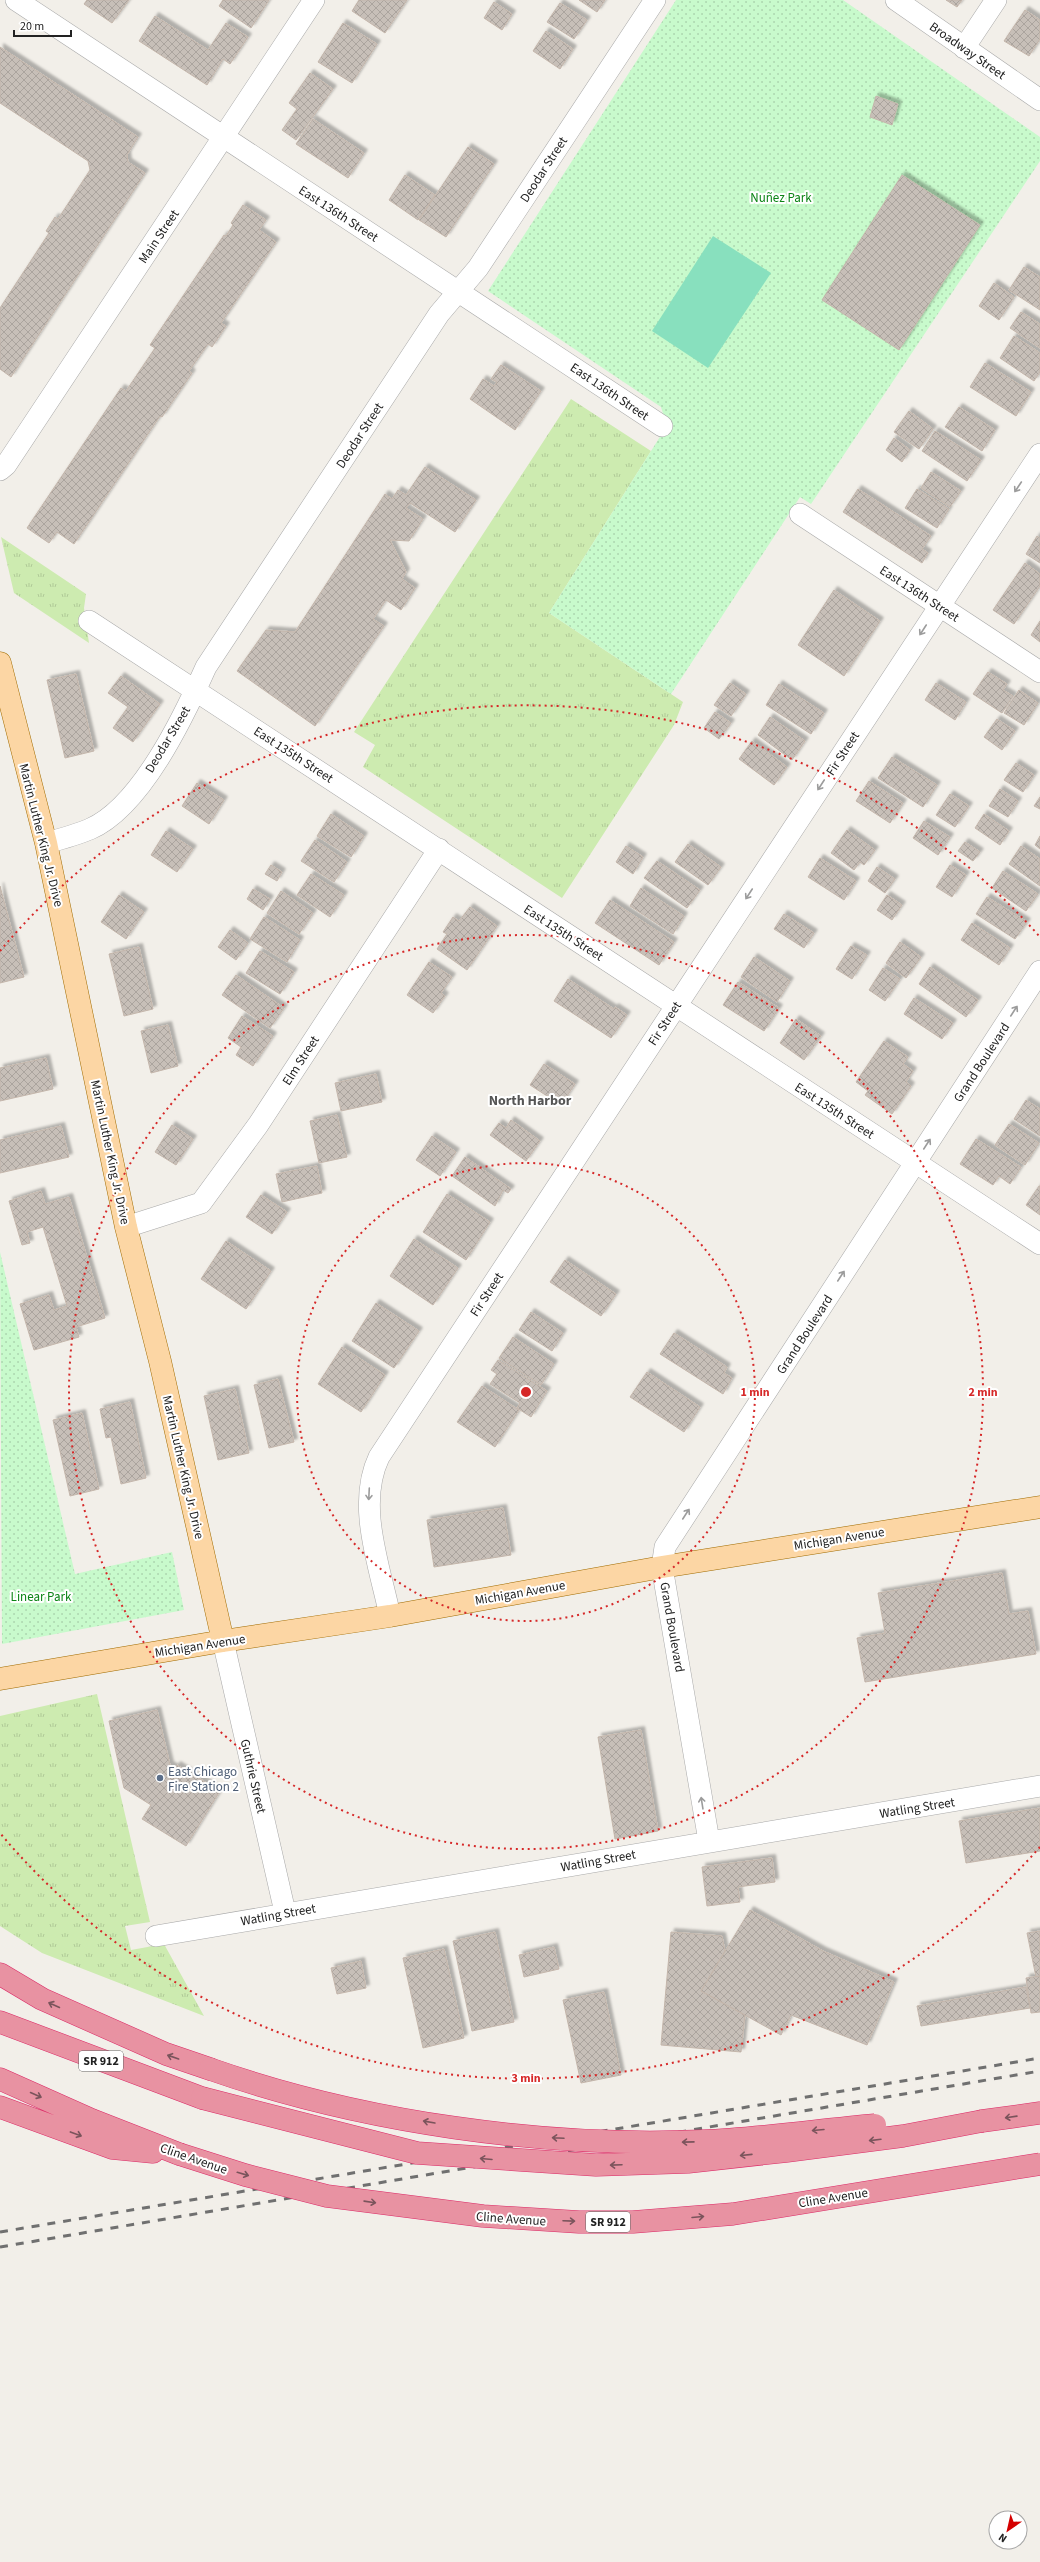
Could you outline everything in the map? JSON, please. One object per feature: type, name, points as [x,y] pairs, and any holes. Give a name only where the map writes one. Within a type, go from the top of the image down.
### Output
[{"type":"highway","points":[[0,1974],[42,1999],[166,2054],[210,2070],[331,2104],[444,2125],[532,2136],[704,2141],[901,2122],[982,2121]]},
{"type":"highway","name":"SR 912","points":[[0,2022],[202,2098],[417,2153],[596,2166],[688,2162],[903,2136],[982,2121],[1040,2113]]},
{"type":"highway","name":"Cline Avenue","points":[[0,2079],[92,2120],[179,2154],[245,2175],[327,2196],[483,2216],[579,2222],[633,2222],[733,2214],[1040,2164]]},
{"type":"highway","points":[[0,2107],[112,2148],[179,2154]]},
{"type":"main road","name":"Martin Luther King Jr. Drive","points":[[0,663],[46,843],[126,1227],[160,1361],[222,1641]]},
{"type":"main road","name":"Michigan Avenue","points":[[0,1679],[222,1641],[390,1616],[662,1566],[1040,1507]]},
{"type":"street","name":"East 136th Street","points":[[16,0],[662,426]]},
{"type":"street","name":"Main Street","points":[[0,470],[6,465],[314,0]]},
{"type":"street","name":"Deodar Street","points":[[46,843],[91,829],[130,799],[183,719],[206,667],[439,314],[478,268],[655,0]]},
{"type":"street","name":"Broadway Street","points":[[896,0],[1040,100]]},
{"type":"street","points":[[964,48],[996,0]]},
{"type":"street","name":"Fir Street","points":[[390,1616],[369,1511],[368,1493],[373,1468],[1040,454]]},
{"type":"street","name":"East 136th Street","points":[[800,514],[1040,672]]},
{"type":"street","name":"East 135th Street","points":[[89,620],[1040,1244]]},
{"type":"street","name":"Elm Street","points":[[126,1227],[201,1203],[258,1125],[439,849]]},
{"type":"street","name":"Grand Boulevard","points":[[709,1841],[662,1566],[665,1547],[1040,971]]},
{"type":"street","name":"Guthrie Street","points":[[222,1641],[285,1912]]},
{"type":"street","name":"Watling Street","points":[[156,1936],[285,1912],[1040,1786]]},
{"type":"green space","name":"Nuñez Park","points":[[676,0],[843,0],[1040,137],[1040,161],[811,504],[800,497],[671,694],[549,613],[663,432],[665,420],[661,407],[488,291]]},
{"type":"green space","points":[[713,236],[771,273],[708,368],[652,331]]},
{"type":"green space","points":[[571,399],[651,451],[549,613],[683,702],[674,725],[562,898],[363,767],[375,745],[354,732]]},
{"type":"green space","points":[[1,537],[86,594],[84,608],[89,643],[14,593]]},
{"type":"green space","name":"Linear Park","points":[[0,1252],[75,1574],[172,1552],[184,1610],[2,1644]]},
{"type":"green space","points":[[97,1694],[150,1922],[125,1926],[131,1950],[164,1944],[204,2016],[42,1953],[0,1926],[0,1716]]},
{"type":"building","points":[[87,0],[129,0],[112,23],[84,4]]},
{"type":"building","points":[[223,0],[269,0],[251,28],[219,6]]},
{"type":"building","points":[[359,0],[407,0],[385,33],[352,11]]},
{"type":"building","points":[[579,0],[605,0],[597,12]]},
{"type":"building","points":[[946,0],[962,0],[957,7]]},
{"type":"building","points":[[494,2],[512,14],[502,30],[484,18]]},
{"type":"building","points":[[560,3],[587,20],[574,39],[547,22]]},
{"type":"building","points":[[1025,10],[1040,20],[1040,39],[1029,56],[1004,41]]},
{"type":"building","points":[[155,16],[208,50],[226,23],[248,37],[230,64],[223,59],[207,85],[139,41]]},
{"type":"building","points":[[343,23],[377,44],[352,83],[318,62]]},
{"type":"building","points":[[546,31],[573,49],[560,69],[533,51]]},
{"type":"building","points":[[0,47],[138,137],[127,155],[128,162],[145,173],[11,377],[0,369],[0,308],[49,233],[46,231],[55,217],[58,219],[90,170],[88,161],[0,103]]},
{"type":"building","points":[[310,73],[333,89],[296,140],[282,130],[297,109],[289,103]]},
{"type":"building","points":[[876,96],[898,104],[892,125],[870,117]]},
{"type":"building","points":[[313,119],[364,153],[348,178],[296,144]]},
{"type":"building","points":[[468,147],[494,164],[446,237],[419,220]]},
{"type":"building","points":[[405,175],[435,195],[418,220],[389,200]]},
{"type":"building","points":[[902,175],[980,225],[899,350],[822,300]]},
{"type":"building","points":[[243,205],[266,220],[259,230],[276,242],[221,323],[226,326],[212,347],[208,344],[189,371],[192,373],[162,417],[160,416],[74,544],[57,532],[49,543],[27,528],[121,388],[126,391],[155,348],[150,345],[224,235],[226,236],[233,225],[231,223]]},
{"type":"building","points":[[1024,267],[1040,277],[1040,310],[1009,290]]},
{"type":"building","points":[[994,283],[1014,297],[999,320],[979,306]]},
{"type":"building","points":[[1021,312],[1040,324],[1040,348],[1010,328]]},
{"type":"building","points":[[1014,336],[1040,353],[1040,372],[1034,381],[1000,358]]},
{"type":"building","points":[[985,363],[1031,392],[1016,416],[970,387]]},
{"type":"building","points":[[501,365],[541,391],[515,430],[470,399],[483,379],[494,386],[497,382],[491,379]]},
{"type":"building","points":[[959,407],[995,430],[982,451],[945,427]]},
{"type":"building","points":[[909,411],[933,429],[919,449],[894,432]]},
{"type":"building","points":[[935,431],[981,460],[967,481],[922,451]]},
{"type":"building","points":[[894,438],[910,450],[902,462],[886,450]]},
{"type":"building","points":[[425,467],[476,500],[455,532],[410,503],[406,508],[423,519],[409,541],[390,540],[406,572],[402,579],[415,588],[401,610],[386,600],[373,619],[384,626],[315,726],[237,671],[266,630],[295,632],[385,494],[392,499],[398,490],[406,495]]},
{"type":"building","points":[[931,472],[961,491],[950,507],[921,488]]},
{"type":"building","points":[[858,489],[931,536],[922,549],[928,553],[922,563],[843,512]]},
{"type":"building","points":[[917,489],[949,509],[937,528],[905,508]]},
{"type":"building","points":[[1037,536],[1040,538],[1040,563],[1026,554]]},
{"type":"building","points":[[1025,563],[1040,574],[1040,586],[1014,624],[993,610]]},
{"type":"building","points":[[834,590],[880,621],[844,676],[798,645]]},
{"type":"building","points":[[1040,621],[1040,642],[1031,635]]},
{"type":"building","points":[[988,672],[1007,684],[1003,690],[1013,696],[1002,713],[973,694]]},
{"type":"building","points":[[76,674],[94,751],[65,758],[47,680]]},
{"type":"building","points":[[121,676],[160,704],[133,742],[113,728],[128,707],[108,693]]},
{"type":"building","points":[[730,683],[746,694],[731,716],[714,705]]},
{"type":"building","points":[[936,683],[966,702],[955,720],[925,700]]},
{"type":"building","points":[[779,684],[824,713],[811,734],[766,705]]},
{"type":"building","points":[[1019,690],[1038,703],[1024,725],[1004,713]]},
{"type":"building","points":[[715,712],[731,723],[719,739],[704,728]]},
{"type":"building","points":[[770,717],[805,741],[792,760],[758,735]]},
{"type":"building","points":[[997,719],[1015,731],[1002,750],[984,737]]},
{"type":"building","points":[[752,741],[787,767],[774,785],[739,759]]},
{"type":"building","points":[[892,757],[937,785],[923,807],[878,778]]},
{"type":"building","points":[[1016,763],[1034,775],[1023,792],[1004,780]]},
{"type":"building","points":[[869,781],[903,803],[890,823],[856,801]]},
{"type":"building","points":[[197,783],[224,800],[209,824],[182,806]]},
{"type":"building","points":[[1000,789],[1018,801],[1008,817],[989,806]]},
{"type":"building","points":[[950,794],[969,806],[955,827],[936,815]]},
{"type":"building","points":[[1040,797],[1040,809],[1034,806]]},
{"type":"building","points":[[331,814],[364,836],[351,857],[317,836]]},
{"type":"building","points":[[984,814],[1009,831],[1000,845],[975,828]]},
{"type":"building","points":[[924,821],[950,837],[938,855],[913,838]]},
{"type":"building","points":[[847,830],[875,850],[864,865],[860,862],[854,870],[831,853]]},
{"type":"building","points":[[166,831],[193,849],[177,872],[151,855]]},
{"type":"building","points":[[1040,836],[1040,849],[1035,845]]},
{"type":"building","points":[[315,840],[347,862],[334,882],[301,861]]},
{"type":"building","points":[[965,842],[980,852],[973,861],[958,851]]},
{"type":"building","points":[[688,844],[721,867],[708,885],[675,862]]},
{"type":"building","points":[[626,846],[643,857],[633,874],[616,862]]},
{"type":"building","points":[[1021,846],[1040,859],[1040,886],[1009,864]]},
{"type":"building","points":[[820,858],[856,881],[844,900],[808,877]]},
{"type":"building","points":[[657,861],[700,890],[687,908],[644,878]]},
{"type":"building","points":[[271,865],[282,872],[277,881],[265,874]]},
{"type":"building","points":[[950,865],[966,875],[952,897],[936,887]]},
{"type":"building","points":[[877,867],[895,879],[885,893],[868,881]]},
{"type":"building","points":[[1003,871],[1038,894],[1026,911],[992,888]]},
{"type":"building","points":[[311,874],[344,895],[330,917],[297,895]]},
{"type":"building","points":[[0,886],[24,977],[0,983]]},
{"type":"building","points":[[641,888],[684,916],[673,934],[630,906]]},
{"type":"building","points":[[253,889],[270,899],[263,910],[247,899]]},
{"type":"building","points":[[281,891],[313,913],[299,934],[267,913]]},
{"type":"building","points":[[119,895],[144,912],[126,939],[101,922]]},
{"type":"building","points":[[887,895],[902,905],[892,920],[877,910]]},
{"type":"building","points":[[987,897],[1027,922],[1015,939],[976,914]]},
{"type":"building","points":[[610,900],[674,942],[659,965],[595,923]]},
{"type":"building","points":[[470,907],[497,926],[467,970],[437,949],[447,934],[443,932],[453,917],[459,921]]},
{"type":"building","points":[[784,914],[814,933],[804,948],[774,929]]},
{"type":"building","points":[[264,917],[300,940],[287,962],[250,939]]},
{"type":"building","points":[[972,923],[1010,948],[999,965],[961,940]]},
{"type":"building","points":[[230,930],[248,943],[236,960],[218,947]]},
{"type":"building","points":[[900,942],[921,957],[906,978],[886,963]]},
{"type":"building","points":[[851,946],[867,955],[852,979],[836,969]]},
{"type":"building","points":[[139,947],[153,1009],[124,1016],[109,954]]},
{"type":"building","points":[[260,951],[294,972],[280,994],[246,973]]},
{"type":"building","points":[[754,957],[790,981],[777,1002],[741,977]]},
{"type":"building","points":[[429,962],[452,977],[441,993],[445,996],[433,1013],[407,995]]},
{"type":"building","points":[[930,967],[978,1000],[966,1017],[919,984]]},
{"type":"building","points":[[883,968],[900,979],[885,1001],[869,990]]},
{"type":"building","points":[[236,975],[284,1008],[270,1028],[222,995]]},
{"type":"building","points":[[568,979],[614,1009],[615,1007],[627,1015],[611,1038],[554,1001]]},
{"type":"building","points":[[738,982],[779,1008],[764,1031],[723,1005]]},
{"type":"building","points":[[914,998],[953,1023],[942,1039],[904,1014]]},
{"type":"building","points":[[242,1016],[273,1036],[253,1066],[236,1055],[241,1047],[228,1038]]},
{"type":"building","points":[[796,1019],[821,1036],[804,1060],[780,1043]]},
{"type":"building","points":[[168,1025],[178,1066],[151,1073],[141,1031]]},
{"type":"building","points":[[884,1041],[908,1057],[903,1064],[913,1071],[906,1082],[911,1086],[892,1114],[865,1095],[868,1091],[856,1082]]},
{"type":"building","points":[[46,1058],[53,1089],[0,1101],[0,1068]]},
{"type":"building","points":[[544,1064],[575,1084],[561,1105],[530,1085]]},
{"type":"building","points":[[376,1074],[382,1102],[341,1111],[335,1083]]},
{"type":"building","points":[[1026,1100],[1040,1109],[1040,1136],[1014,1119]]},
{"type":"building","points":[[337,1115],[347,1157],[319,1163],[310,1121]]},
{"type":"building","points":[[511,1120],[540,1141],[526,1161],[490,1135],[499,1123],[506,1128]]},
{"type":"building","points":[[1009,1124],[1039,1143],[1025,1165],[995,1145]]},
{"type":"building","points":[[172,1125],[193,1139],[176,1165],[155,1152]]},
{"type":"building","points":[[61,1126],[69,1157],[0,1173],[0,1140]]},
{"type":"building","points":[[432,1136],[456,1152],[440,1176],[416,1160]]},
{"type":"building","points":[[976,1139],[1021,1167],[1010,1184],[999,1176],[993,1185],[960,1164]]},
{"type":"building","points":[[465,1157],[511,1189],[508,1193],[503,1190],[495,1206],[452,1176]]},
{"type":"building","points":[[317,1166],[322,1193],[282,1202],[276,1174]]},
{"type":"building","points":[[1040,1186],[1040,1215],[1026,1205]]},
{"type":"building","points":[[41,1191],[45,1204],[69,1197],[105,1318],[76,1327],[79,1337],[34,1350],[20,1304],[49,1295],[54,1310],[67,1306],[43,1227],[27,1232],[30,1243],[22,1245],[9,1201]]},
{"type":"building","points":[[447,1194],[490,1222],[466,1260],[423,1232]]},
{"type":"building","points":[[261,1195],[287,1212],[272,1234],[246,1217]]},
{"type":"building","points":[[414,1239],[458,1268],[433,1305],[390,1276]]},
{"type":"building","points":[[226,1241],[271,1271],[246,1309],[201,1279]]},
{"type":"building","points":[[565,1260],[616,1294],[601,1316],[550,1282]]},
{"type":"building","points":[[376,1303],[419,1331],[394,1368],[352,1341]]},
{"type":"building","points":[[531,1312],[563,1333],[552,1351],[519,1330]]},
{"type":"building","points":[[674,1333],[727,1367],[724,1373],[732,1378],[723,1394],[660,1354]]},
{"type":"building","points":[[513,1337],[554,1364],[541,1385],[499,1358]]},
{"type":"building","points":[[342,1347],[385,1375],[361,1412],[318,1384]]},
{"type":"building","points":[[498,1360],[547,1391],[531,1417],[517,1408],[520,1403],[490,1384],[497,1374],[491,1370]]},
{"type":"building","points":[[647,1372],[700,1407],[684,1432],[630,1397]]},
{"type":"building","points":[[278,1379],[294,1442],[269,1448],[254,1385]]},
{"type":"building","points":[[482,1386],[519,1410],[495,1447],[457,1422]]},
{"type":"building","points":[[235,1389],[249,1453],[218,1460],[204,1396]]},
{"type":"building","points":[[130,1402],[146,1478],[121,1484],[111,1437],[106,1438],[100,1409]]},
{"type":"building","points":[[82,1413],[99,1489],[70,1496],[53,1420]]},
{"type":"building","points":[[503,1508],[511,1555],[434,1567],[427,1520]]},
{"type":"building","points":[[1002,1573],[1009,1614],[1028,1611],[1036,1654],[865,1682],[857,1638],[885,1633],[878,1593]]},
{"type":"building","name":"East Chicago Fire Station 2","points":[[157,1710],[170,1765],[175,1768],[177,1765],[220,1791],[186,1846],[142,1819],[151,1805],[124,1788],[109,1721]]},
{"type":"building","points":[[641,1730],[658,1831],[615,1839],[598,1737]]},
{"type":"building","points":[[1040,1808],[1040,1851],[966,1863],[959,1821]]},
{"type":"building","points":[[772,1858],[775,1882],[738,1887],[740,1902],[707,1906],[702,1867]]},
{"type":"building","points":[[750,1910],[823,1951],[894,1982],[867,2045],[791,2015],[781,2035],[701,1991]]},
{"type":"building","points":[[1040,1931],[1040,1976],[1036,1977],[1027,1933]]},
{"type":"building","points":[[495,1932],[514,2022],[472,2031],[453,1941]]},
{"type":"building","points":[[671,1932],[722,1936],[725,1951],[701,1991],[745,2015],[741,2052],[661,2045]]},
{"type":"building","points":[[554,1947],[559,1969],[524,1977],[519,1955]]},
{"type":"building","points":[[444,1949],[464,2038],[423,2048],[403,1958]]},
{"type":"building","points":[[361,1961],[366,1988],[337,1994],[331,1968]]},
{"type":"building","points":[[1040,1976],[1040,2012],[1031,2013],[1026,1978]]},
{"type":"building","points":[[1026,1987],[1030,2008],[921,2026],[917,2006]]},
{"type":"building","points":[[604,1992],[621,2075],[581,2083],[563,2000]]},
{"type":"railway","points":[[0,2232],[1040,2058]]},
{"type":"railway","points":[[0,2247],[1040,2071]]},
{"type":"place","name":"East Chicago Fire Station 2","points":[[160,1778]]},
{"type":"district","name":"North Harbor","points":[[530,1100]]}]
